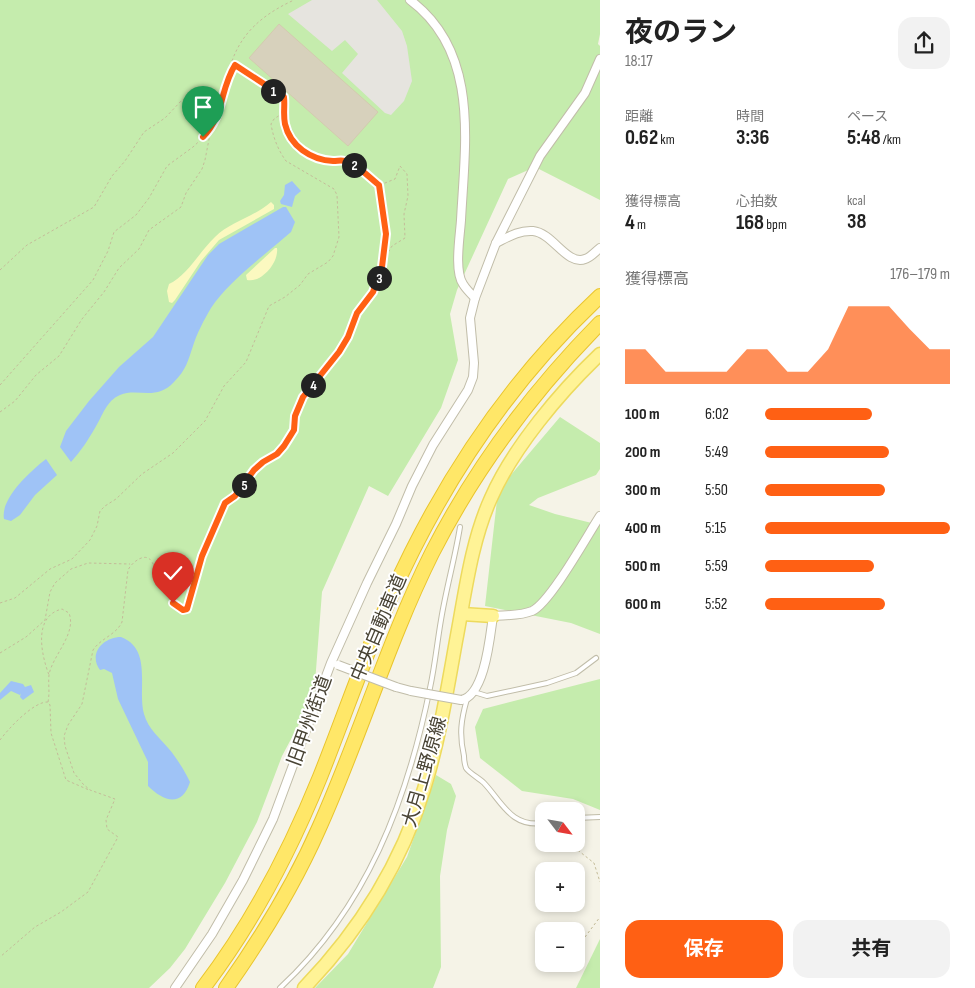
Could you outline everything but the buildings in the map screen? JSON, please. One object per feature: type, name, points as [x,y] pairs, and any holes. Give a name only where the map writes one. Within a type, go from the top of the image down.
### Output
[{"type":"highway","points":[[563,333],[600,292]]},
{"type":"highway","name":"中央自動車道","points":[[203,988],[249,920],[281,863],[320,777],[391,596],[415,545],[470,450],[506,401],[563,333],[600,296]]},
{"type":"highway","name":"中央自動車道","points":[[226,988],[275,914],[297,875],[319,828],[398,628],[433,552],[484,463],[512,423],[550,377],[600,323]]},
{"type":"main road","name":"大月上野原線","points":[[304,988],[337,951],[367,910],[408,833],[424,790],[435,748],[479,531],[496,485],[517,453],[565,390],[600,354]]},
{"type":"main road","points":[[462,614],[493,616]]},
{"type":"street","points":[[410,0],[432,21],[446,40],[457,65],[462,84],[465,106],[464,172],[458,264],[462,283],[475,298]]},
{"type":"street","points":[[335,664],[412,486],[433,446],[468,390],[473,377],[474,363],[470,318],[475,298],[496,243],[540,156],[585,93],[600,59]]},
{"type":"street","points":[[496,243],[512,235],[533,231],[543,234],[571,258],[577,260],[585,259],[600,248]]},
{"type":"street","points":[[464,699],[474,692],[480,682],[493,616],[527,613],[538,608],[550,593],[600,516]]},
{"type":"street","name":"旧甲州街道","points":[[175,988],[212,934],[243,880],[269,828],[335,664],[396,687],[464,699]]},
{"type":"lane","points":[[550,377],[600,332]]},
{"type":"lane","points":[[280,988],[312,954],[347,908],[376,858],[403,794],[430,689],[445,596],[460,527]]},
{"type":"lane","points":[[474,692],[487,696],[547,682],[576,673],[596,658]]},
{"type":"lane","points":[[464,699],[460,737],[466,768],[492,791],[503,809],[520,820],[535,824]]},
{"type":"lane","points":[[585,818],[600,817]]},
{"type":"path","points":[[90,790],[74,774],[64,736],[68,725],[82,704],[93,650],[98,643],[119,629],[122,622],[128,570],[131,564],[140,558],[152,560],[160,582],[173,603],[183,610],[187,609],[202,556],[225,503],[235,496],[254,470],[277,454],[289,439],[294,430],[298,406],[303,397],[339,352],[348,337],[357,313],[373,292],[378,281],[386,234],[379,185],[352,164],[343,160],[333,161],[313,156],[299,148],[288,132],[284,113],[285,103],[281,94],[272,90],[232,61],[235,52],[260,19],[294,0]]},
{"type":"path","points":[[0,412],[15,401],[36,375],[59,356],[82,319],[104,292],[119,268],[139,249],[149,230],[181,206],[186,193],[202,170],[211,129],[219,112],[230,73],[235,65]]},
{"type":"path","points":[[0,270],[27,245],[94,207],[112,176],[125,161],[144,132],[165,118],[182,100],[187,99],[212,107],[219,112]]},
{"type":"path","points":[[0,603],[15,598],[50,569],[72,559],[90,540],[97,526],[100,511],[116,499],[142,474],[173,453],[196,431],[205,421],[224,386],[246,362],[269,306],[285,297],[300,285],[308,274],[328,262],[333,256],[339,237],[337,195],[334,189],[286,161],[282,155],[276,144],[271,124],[274,119],[284,113]]},
{"type":"path","points":[[0,385],[39,343],[62,312],[92,280],[108,251],[114,232],[136,215],[149,198],[167,166],[193,147],[211,129]]},
{"type":"path","points":[[379,185],[396,179],[400,166],[407,174],[408,196],[404,214],[405,238],[392,246],[382,261]]},
{"type":"path","points":[[0,956],[35,926],[61,912],[88,892],[118,837],[108,829],[106,820],[115,799],[66,780],[51,733],[50,705],[48,702],[49,675],[41,639],[50,592],[55,583],[71,569],[88,563],[131,564]]},
{"type":"path","points":[[0,653],[26,637],[54,611],[62,609],[69,613],[71,622],[63,647],[49,675]]},
{"type":"path","points":[[0,740],[24,715],[44,702],[48,702]]},
{"type":"path","points":[[581,852],[594,862],[600,882]]},
{"type":"path","points":[[585,937],[600,917]]},
{"type":"green space","points":[[0,0],[600,0],[600,34],[598,44],[600,46],[600,200],[535,167],[508,179],[457,290],[450,314],[458,360],[441,408],[388,496],[369,486],[322,592],[314,696],[282,756],[257,822],[225,883],[185,949],[170,968],[149,988],[0,988]]},
{"type":"green space","points":[[560,417],[600,443],[600,469],[596,475],[538,498],[529,505],[555,514],[600,525],[600,634],[571,623],[485,606],[497,500],[510,476]]},
{"type":"green space","points":[[600,679],[600,810],[585,804],[585,802],[573,799],[522,791],[480,758],[475,727],[483,709]]},
{"type":"green space","points":[[436,775],[451,784],[456,796],[447,830],[440,876],[441,967],[433,988],[315,988],[348,954],[407,857]]},
{"type":"green space","points":[[600,939],[600,988],[576,988]]},
{"type":"sand","points":[[271,202],[274,205],[274,209],[219,240],[201,261],[175,300],[172,303],[169,302],[167,291],[169,284],[188,269],[215,237],[228,227],[257,212]]},
{"type":"sand","points":[[277,248],[277,254],[275,259],[264,275],[253,280],[247,280],[246,275]]},
{"type":"shaded area","points":[[312,0],[377,0],[402,31],[407,46],[412,81],[404,101],[391,115],[385,113],[342,73],[358,54],[345,40],[332,51],[288,14]]},
{"type":"water","points":[[292,181],[301,191],[295,196],[292,207],[281,204],[280,201],[284,195],[285,185]]},
{"type":"water","points":[[286,207],[295,222],[291,232],[248,268],[211,308],[203,322],[186,365],[178,378],[167,388],[160,391],[153,393],[127,393],[111,401],[87,441],[71,462],[60,447],[66,431],[119,367],[153,337],[208,255],[219,244]]},
{"type":"water","points":[[46,459],[57,475],[35,495],[20,515],[11,521],[4,519],[7,502],[18,485]]},
{"type":"water","points":[[121,637],[131,643],[137,651],[140,660],[142,704],[146,719],[151,729],[175,756],[190,782],[187,790],[177,799],[166,798],[148,786],[148,762],[118,699],[112,673],[104,669],[100,670],[97,664],[97,653],[103,643]]},
{"type":"water","points":[[11,681],[23,684],[25,687],[31,685],[34,692],[23,700],[20,697],[21,693],[20,695],[11,691],[0,700],[0,693]]},
{"type":"route","points":[[173,603],[183,610],[187,609],[202,556],[225,503],[244,486],[254,470],[277,454],[284,446],[294,430],[295,416],[303,397],[339,352],[348,337],[357,313],[373,292],[378,281],[382,267],[386,234],[379,185],[352,164],[343,160],[333,161],[313,156],[299,148],[292,140],[285,123],[284,97],[235,65],[230,73],[216,120],[203,137]]}]
